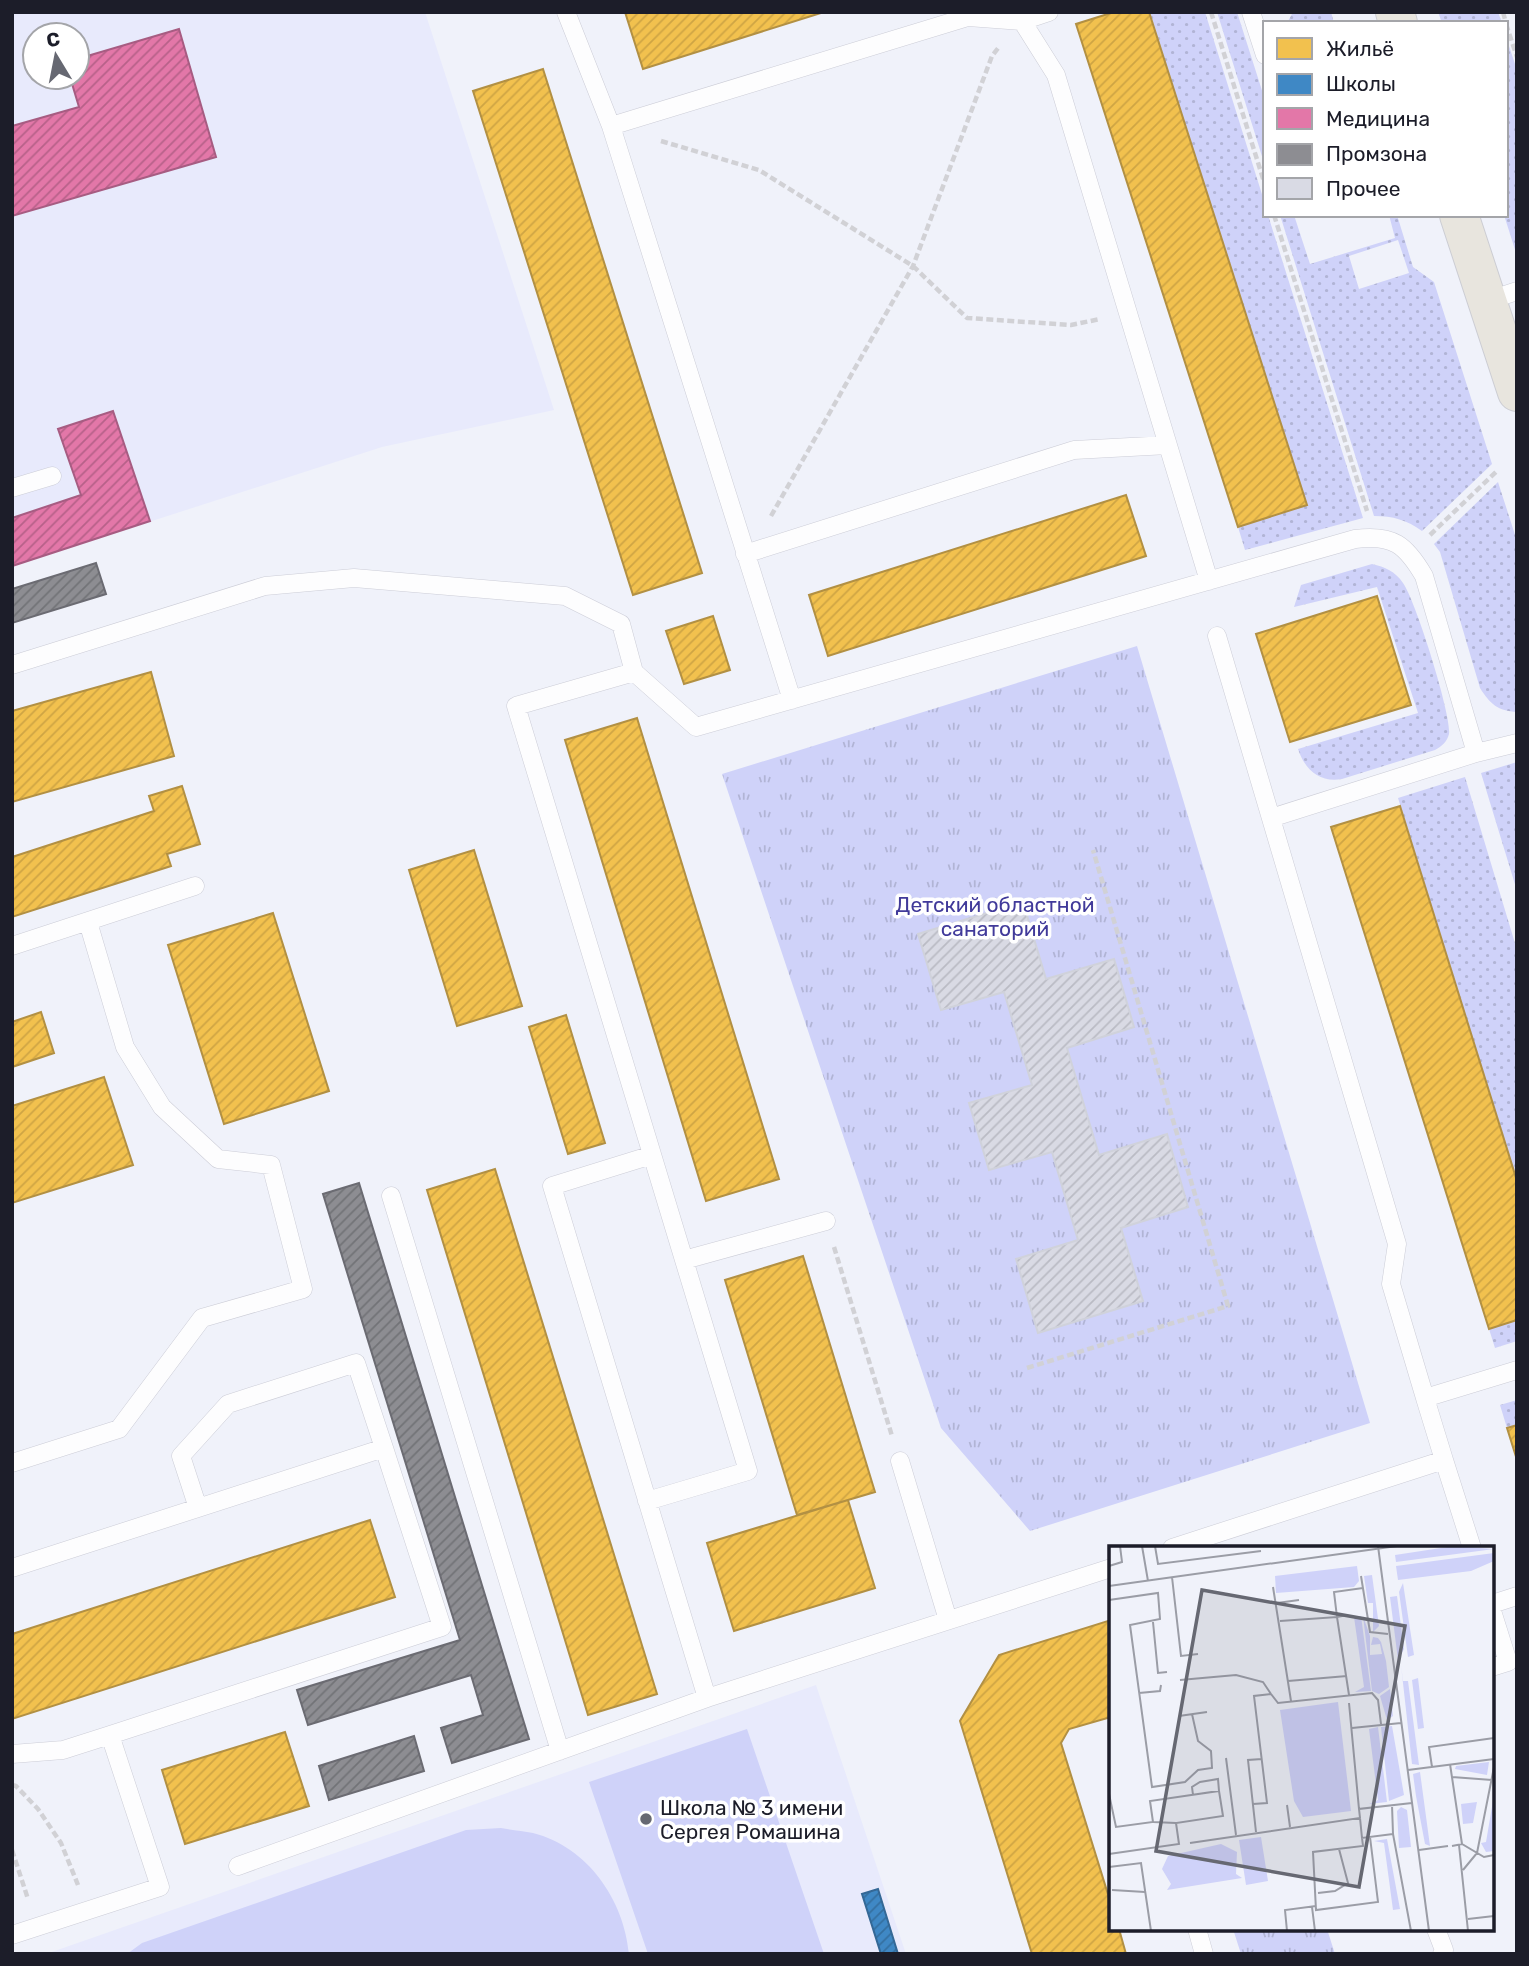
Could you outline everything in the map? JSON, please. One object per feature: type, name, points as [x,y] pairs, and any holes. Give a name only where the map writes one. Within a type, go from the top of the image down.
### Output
[{"type":"main road","points":[[1460,217],[1502,296],[1517,392]]},
{"type":"lane","points":[[566,12],[611,127],[792,700]]},
{"type":"lane","points":[[611,127],[968,17],[1021,17],[1049,12]]},
{"type":"lane","points":[[1251,12],[1263,49]]},
{"type":"lane","points":[[1021,17],[1056,75],[1209,581]]},
{"type":"lane","points":[[745,554],[1074,450],[1168,446]]},
{"type":"lane","points":[[12,488],[52,476]]},
{"type":"lane","points":[[12,665],[265,586],[354,578],[565,596],[621,624],[634,673],[696,727],[1355,540],[1375,537],[1395,542],[1411,554],[1424,576],[1476,753]]},
{"type":"lane","points":[[1217,636],[1397,1244],[1391,1284],[1471,1546]]},
{"type":"lane","points":[[634,673],[516,706],[748,1471],[648,1501]]},
{"type":"lane","points":[[1271,818],[1476,753],[1517,743]]},
{"type":"lane","points":[[12,946],[195,886]]},
{"type":"lane","points":[[12,1463],[119,1429],[202,1318],[303,1289],[271,1165],[218,1159],[162,1107],[125,1047],[88,922]]},
{"type":"lane","points":[[652,1156],[552,1186],[707,1698]]},
{"type":"lane","points":[[391,1196],[560,1751]]},
{"type":"lane","points":[[684,1260],[826,1221]]},
{"type":"lane","points":[[12,1754],[63,1750],[442,1627],[356,1363],[228,1404],[181,1456],[198,1508]]},
{"type":"lane","points":[[1425,1398],[1517,1370]]},
{"type":"lane","points":[[12,1568],[384,1448]]},
{"type":"lane","points":[[1178,1546],[1444,1460]]},
{"type":"lane","points":[[900,1461],[948,1620]]},
{"type":"lane","points":[[238,1866],[707,1698],[1109,1569]]},
{"type":"lane","points":[[1494,1603],[1517,1596]]},
{"type":"lane","points":[[1494,1617],[1508,1662],[1494,1666]]},
{"type":"lane","points":[[12,1935],[160,1887],[110,1735]]},
{"type":"lane","points":[[1198,1931],[1204,1954]]},
{"type":"lane","points":[[1437,1931],[1444,1950],[1442,1954]]},
{"type":"path","points":[[1211,12],[1263,179]]},
{"type":"path","points":[[745,554],[775,511],[913,266],[992,56],[1021,17]]},
{"type":"path","points":[[1508,29],[1517,57]]},
{"type":"path","points":[[611,127],[758,170],[913,266],[967,318],[1071,325],[1128,313]]},
{"type":"path","points":[[1275,217],[1369,519]]},
{"type":"path","points":[[1427,538],[1497,471]]},
{"type":"path","points":[[1027,1368],[1228,1306],[1093,850]]},
{"type":"path","points":[[826,1221],[900,1461]]},
{"type":"path","points":[[12,1785],[38,1809],[61,1843],[88,1910]]},
{"type":"path","points":[[12,1850],[37,1927]]},
{"type":"shaded area","points":[[12,12],[425,12],[554,410],[382,447],[12,566]]},
{"type":"shaded area","name":"Школа № 3 имени Сергея Ромашина","points":[[816,1685],[906,1954],[46,1954]]},
{"type":"green space","points":[[1149,12],[1205,12],[1263,198],[1263,217],[1269,217],[1363,518],[1245,550],[1238,527],[1307,505]]},
{"type":"green space","points":[[1217,12],[1237,12],[1263,94],[1263,160]]},
{"type":"green space","points":[[1293,12],[1331,12],[1333,21],[1288,21]]},
{"type":"green space","points":[[1438,12],[1498,12],[1501,21],[1441,21]]},
{"type":"green space","points":[[1508,43],[1517,70],[1517,256],[1505,217],[1508,217]]},
{"type":"green space","points":[[1281,217],[1295,217],[1310,264],[1395,238],[1390,217],[1398,217],[1413,267],[1434,282],[1492,464],[1422,531],[1400,519],[1374,516]],"holes":[[[1398,240],[1409,273],[1359,289],[1349,256]]]},
{"type":"green space","points":[[1498,482],[1517,541],[1517,712],[1495,706],[1480,688],[1440,552],[1434,544]]},
{"type":"green space","points":[[1372,564],[1393,573],[1409,593],[1439,683],[1449,734],[1444,744],[1435,750],[1342,779],[1327,779],[1309,769],[1298,749],[1418,713],[1377,587],[1294,607],[1301,585]]},
{"type":"green space","name":"Детский областной санаторий","points":[[1137,646],[1370,1423],[1030,1531],[941,1428],[722,774]]},
{"type":"green space","points":[[1517,762],[1517,891],[1481,773]]},
{"type":"green space","points":[[1465,777],[1517,950],[1517,1181],[1398,798]]},
{"type":"green space","points":[[1517,1320],[1517,1341],[1495,1348],[1489,1329]]},
{"type":"green space","points":[[1517,1400],[1517,1425],[1507,1428],[1500,1405]]},
{"type":"green space","points":[[747,1729],[824,1954],[648,1954],[589,1782]]},
{"type":"green space","points":[[501,1828],[533,1833],[553,1840],[586,1863],[600,1879],[620,1914],[629,1954],[127,1954],[142,1943],[466,1830]]},
{"type":"green space","points":[[1234,1931],[1328,1931],[1335,1954],[1241,1954]]},
{"type":"building: Жильё","points":[[625,12],[824,12],[643,69]]},
{"type":"building: Жильё","points":[[1114,12],[1149,12],[1307,505],[1238,527],[1076,24]]},
{"type":"building: Жильё","points":[[543,69],[702,573],[633,595],[473,91]]},
{"type":"building: Жильё","points":[[1126,495],[1146,556],[828,656],[809,595]]},
{"type":"building: Жильё","points":[[1377,596],[1411,705],[1290,742],[1256,634]]},
{"type":"building: Жильё","points":[[713,616],[730,670],[684,684],[666,631]]},
{"type":"building: Жильё","points":[[151,672],[174,756],[12,802],[12,711]]},
{"type":"building: Жильё","points":[[637,718],[779,1179],[706,1201],[565,740]]},
{"type":"building: Жильё","points":[[182,786],[200,844],[167,854],[171,866],[12,917],[12,857],[154,811],[149,796]]},
{"type":"building: Жильё","points":[[1400,806],[1517,1181],[1517,1320],[1489,1329],[1331,827]]},
{"type":"building: Жильё","points":[[474,850],[522,1006],[457,1026],[409,870]]},
{"type":"building: Жильё","points":[[273,913],[329,1091],[224,1124],[168,945]]},
{"type":"building: Жильё","points":[[41,1012],[54,1053],[12,1067],[12,1022]]},
{"type":"building: Жильё","points":[[566,1015],[605,1143],[568,1154],[529,1027]]},
{"type":"building: Жильё","points":[[104,1077],[133,1165],[12,1203],[12,1106]]},
{"type":"building: Жильё","points":[[495,1169],[657,1694],[588,1715],[427,1190]]},
{"type":"building: Жильё","points":[[803,1256],[875,1492],[797,1515],[725,1280]]},
{"type":"building: Жильё","points":[[1517,1425],[1517,1460],[1507,1428]]},
{"type":"building: Жильё","points":[[848,1500],[875,1588],[734,1631],[707,1543]]},
{"type":"building: Жильё","points":[[370,1520],[395,1597],[12,1719],[12,1634]]},
{"type":"building: Жильё","points":[[1109,1621],[1109,1718],[1069,1729],[1061,1743],[1109,1898],[1109,1931],[1120,1931],[1126,1954],[1032,1954],[960,1721],[999,1655]]},
{"type":"building: Жильё","points":[[285,1732],[309,1806],[185,1844],[162,1770]]},
{"type":"building: Школы","points":[[878,1889],[898,1954],[881,1954],[862,1894]]},
{"type":"building: Медицина","points":[[179,29],[216,157],[12,216],[12,126],[79,107],[74,91],[91,91],[91,55]]},
{"type":"building: Медицина","points":[[113,411],[150,521],[12,566],[12,518],[81,495],[58,429]]},
{"type":"building: Промзона","points":[[96,563],[106,594],[12,623],[12,589]]},
{"type":"building: Промзона","points":[[359,1183],[529,1739],[452,1763],[441,1728],[483,1715],[471,1675],[308,1725],[297,1690],[460,1640],[323,1194]]},
{"type":"building: Промзона","points":[[414,1736],[424,1771],[329,1800],[319,1766]]},
{"type":"building: Прочее","points":[[1023,902],[1046,979],[1114,959],[1134,1027],[1067,1048],[1099,1155],[1167,1134],[1188,1207],[1121,1228],[1143,1301],[1038,1333],[1016,1259],[1078,1240],[1052,1152],[989,1170],[969,1103],[1032,1085],[1004,992],[941,1010],[918,934]]},
{"type":"place","name":"Школа № 3 имени Сергея Ромашина","points":[[646,1819]]}]
